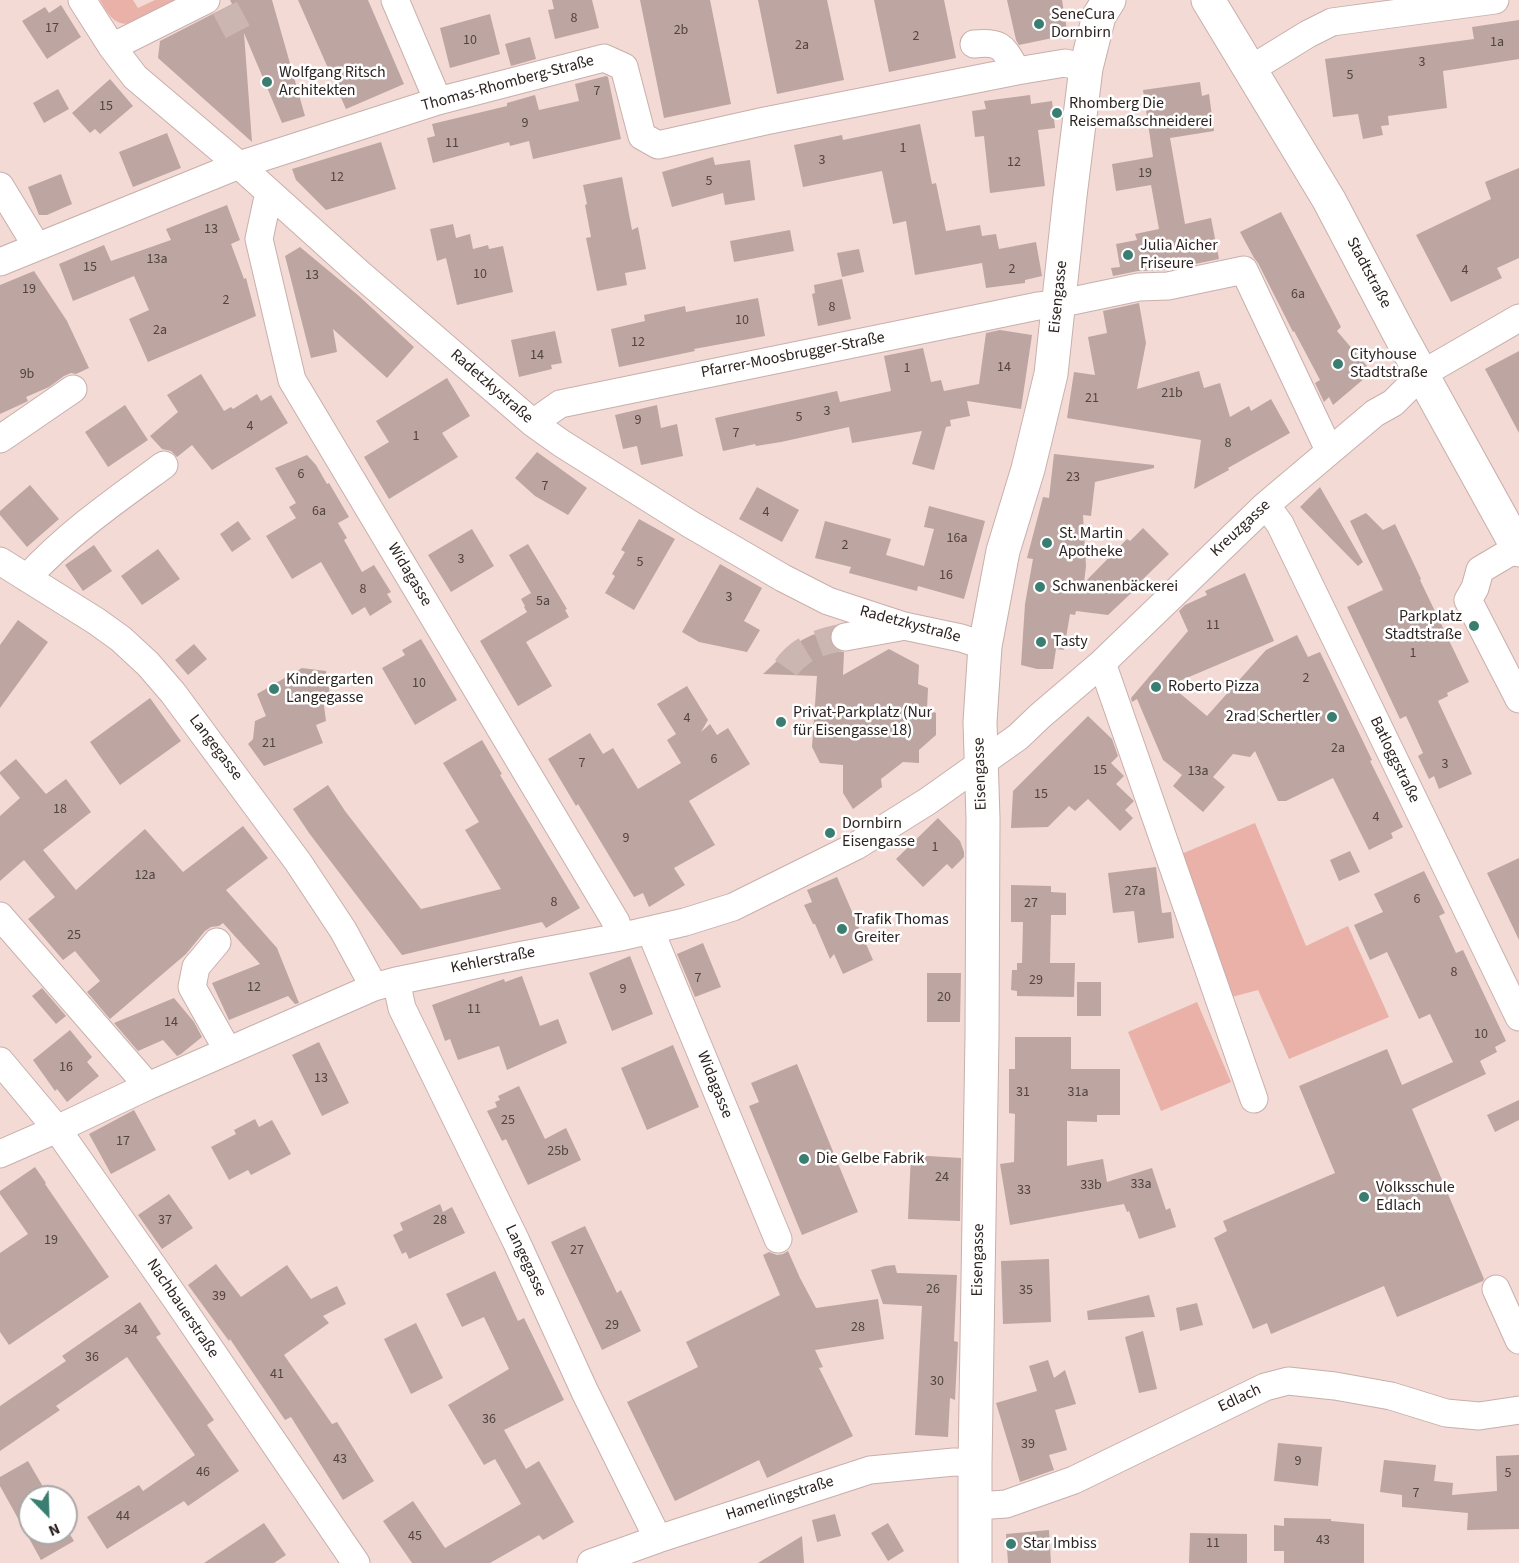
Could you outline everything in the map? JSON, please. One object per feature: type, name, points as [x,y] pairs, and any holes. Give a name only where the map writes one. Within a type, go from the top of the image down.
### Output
[{"type":"main road","name":"Eisengasse","points":[[975,1563],[982,1036],[983,819],[980,722],[985,646],[1003,551],[1028,469],[1051,374],[1086,68],[1099,16],[1109,0]]},
{"type":"main road","name":"Stadtstraße","points":[[1208,0],[1329,200],[1518,549]]},
{"type":"street","name":"Radetzkystraße","points":[[82,0],[112,47],[135,76],[533,423],[690,524],[783,578],[828,601],[904,626],[961,638],[985,646]]},
{"type":"street","points":[[395,0],[438,101]]},
{"type":"street","points":[[1251,69],[1332,22],[1495,0]]},
{"type":"street","points":[[112,47],[218,3]]},
{"type":"street","points":[[974,44],[989,43],[998,46],[1006,52],[1017,71]]},
{"type":"street","name":"Thomas-Rhomberg-Straße","points":[[0,262],[239,165],[438,101],[604,58],[624,67],[642,136],[658,145],[1017,71],[1065,63],[1086,68]]},
{"type":"street","points":[[0,186],[37,247]]},
{"type":"street","name":"Widagasse","points":[[269,192],[259,239],[292,380],[616,922],[620,937]]},
{"type":"street","name":"Pfarrer-Moosbrugger-Straße","points":[[533,423],[560,404],[1038,306],[1139,288],[1168,286],[1244,270],[1329,450]]},
{"type":"street","name":"Kreuzgasse","points":[[980,765],[1018,737],[1102,663],[1266,505],[1329,450],[1375,413],[1393,403],[1422,374],[1519,318]]},
{"type":"street","points":[[0,439],[73,389]]},
{"type":"street","points":[[27,578],[44,559],[97,514],[164,465]]},
{"type":"street","name":"Batloggstraße","points":[[1266,505],[1285,534],[1519,1017]]},
{"type":"street","points":[[1518,549],[1480,570],[1475,588],[1468,600],[1519,699]]},
{"type":"street","name":"Langegasse","points":[[0,561],[96,621],[148,663],[174,693],[402,1008],[516,1241],[585,1392],[658,1539]]},
{"type":"street","points":[[845,637],[904,626]]},
{"type":"street","points":[[1102,663],[1254,1099]]},
{"type":"street","name":"Kehlerstraße","points":[[0,1154],[148,1086],[385,984],[620,937],[685,922],[733,907],[856,846],[980,765]]},
{"type":"street","points":[[0,916],[148,1086]]},
{"type":"street","name":"Widagasse","points":[[650,930],[778,1239]]},
{"type":"street","points":[[216,942],[196,967],[192,987],[228,1051]]},
{"type":"street","name":"Nachbauerstraße","points":[[0,1061],[57,1129],[356,1563]]},
{"type":"street","points":[[1496,1289],[1519,1340]]},
{"type":"street","name":"Edlach","points":[[976,1506],[1006,1504],[1074,1480],[1265,1387],[1288,1381],[1335,1386],[1390,1396],[1446,1413],[1479,1416],[1519,1410]]},
{"type":"street","name":"Hamerlingstraße","points":[[591,1563],[870,1470],[922,1475],[954,1462],[975,1463]]},
{"type":"shaded area","points":[[100,0],[133,0],[138,8],[155,0],[185,0],[151,17],[125,24],[112,18]]},
{"type":"shaded area","points":[[1255,823],[1306,946],[1348,926],[1389,1017],[1289,1059],[1258,990],[1228,998],[1179,855]]},
{"type":"shaded area","points":[[1197,1002],[1231,1082],[1161,1111],[1128,1032]]},
{"type":"building","points":[[230,0],[272,0],[305,116],[282,123],[244,33],[252,142],[158,58],[160,41],[232,4]]},
{"type":"building","points":[[298,0],[368,0],[404,84],[346,109]]},
{"type":"building","points":[[552,0],[592,0],[599,28],[555,39],[548,10],[554,9]]},
{"type":"building","points":[[640,0],[710,0],[731,104],[664,118]]},
{"type":"building","points":[[758,0],[827,0],[844,80],[777,94]]},
{"type":"building","points":[[874,0],[944,0],[956,58],[889,72]]},
{"type":"building","name":"SeneCura Dornbirn","points":[[1007,0],[1062,0],[1067,30],[1061,31],[1062,36],[1019,45]]},
{"type":"building","points":[[61,5],[81,37],[47,59],[22,21],[45,7],[49,13]]},
{"type":"building","points":[[490,14],[500,54],[450,68],[440,28]]},
{"type":"building","points":[[1519,20],[1519,59],[1443,71],[1447,108],[1388,116],[1389,125],[1381,126],[1383,135],[1363,139],[1358,114],[1333,117],[1325,59],[1474,39],[1472,27]]},
{"type":"building","points":[[530,37],[536,59],[511,66],[505,44]]},
{"type":"building","points":[[606,76],[621,139],[533,159],[529,141],[510,146],[509,142],[433,163],[427,138],[435,136],[432,124],[507,106],[507,103],[535,95],[539,110],[579,101],[575,84]]},
{"type":"building","points":[[110,79],[133,106],[100,134],[95,129],[90,133],[72,113]]},
{"type":"building","points":[[1200,82],[1202,96],[1209,94],[1214,131],[1170,138],[1185,224],[1211,218],[1219,259],[1166,270],[1138,271],[1113,276],[1111,268],[1120,267],[1116,244],[1137,240],[1135,234],[1159,229],[1151,185],[1116,191],[1112,164],[1153,157],[1143,90]]},
{"type":"building","points":[[58,89],[69,109],[44,123],[33,103]]},
{"type":"building","points":[[1030,95],[1031,104],[1052,101],[1055,128],[1038,130],[1045,186],[990,193],[984,136],[975,137],[972,111],[986,109],[984,101]]},
{"type":"building","points":[[920,124],[932,184],[936,183],[946,231],[980,225],[982,236],[996,234],[999,249],[1036,242],[1042,276],[1025,280],[1025,283],[986,288],[982,263],[915,275],[906,221],[893,224],[882,171],[803,187],[794,145],[842,135],[843,140]]},
{"type":"building","points":[[167,133],[181,168],[133,187],[119,152]]},
{"type":"building","points":[[381,142],[396,189],[326,210],[296,180],[292,169]]},
{"type":"building","points":[[713,157],[715,165],[750,160],[755,200],[725,205],[723,193],[672,207],[662,172]]},
{"type":"building","points":[[1519,168],[1519,258],[1497,268],[1502,278],[1451,302],[1416,235],[1491,199],[1485,182]]},
{"type":"building","points":[[61,174],[72,204],[47,215],[39,215],[28,187]]},
{"type":"building","points":[[622,177],[632,230],[638,227],[646,269],[625,273],[627,285],[597,291],[586,238],[591,237],[583,185]]},
{"type":"building","points":[[227,205],[240,240],[231,244],[244,279],[246,278],[256,316],[148,362],[129,319],[149,310],[134,276],[73,301],[59,264],[104,245],[111,261],[171,240],[166,229]]},
{"type":"building","points":[[1281,212],[1341,327],[1337,331],[1372,372],[1333,405],[1329,397],[1324,402],[1315,383],[1320,380],[1240,232]]},
{"type":"building","points":[[453,224],[456,238],[470,234],[473,249],[488,245],[489,249],[503,246],[513,292],[457,305],[446,258],[437,261],[430,229]]},
{"type":"building","points":[[790,230],[794,251],[734,262],[730,241]]},
{"type":"building","points":[[300,247],[359,296],[414,347],[387,378],[333,329],[337,352],[311,358],[285,256]]},
{"type":"building","points":[[859,249],[864,272],[842,277],[837,253]]},
{"type":"building","points":[[34,271],[67,321],[89,368],[64,376],[49,387],[26,397],[28,401],[0,414],[0,285]]},
{"type":"building","points":[[842,279],[851,319],[818,326],[812,294],[815,293],[814,285]]},
{"type":"building","points":[[758,298],[765,336],[694,349],[695,351],[619,367],[611,329],[645,321],[644,315],[685,306],[686,312]]},
{"type":"building","points":[[1139,303],[1146,343],[1137,389],[1199,371],[1204,388],[1220,383],[1230,417],[1249,406],[1251,411],[1271,399],[1290,433],[1194,489],[1201,440],[1067,418],[1074,372],[1095,375],[1088,337],[1107,333],[1103,311]]},
{"type":"building","points":[[1000,330],[1032,335],[1021,409],[967,401],[970,416],[950,420],[951,426],[946,427],[934,470],[912,464],[922,431],[852,443],[849,427],[781,442],[756,446],[755,444],[723,451],[715,418],[837,391],[840,402],[891,391],[884,356],[923,348],[931,382],[941,380],[944,391],[979,384],[986,333]]},
{"type":"building","points":[[555,331],[562,363],[551,365],[552,369],[519,377],[511,340]]},
{"type":"building","points":[[1519,351],[1519,433],[1485,369]]},
{"type":"building","points":[[201,374],[224,411],[231,407],[233,409],[257,394],[261,401],[271,395],[288,423],[212,470],[192,445],[177,457],[171,451],[162,449],[150,436],[178,412],[167,395]]},
{"type":"building","points":[[447,378],[470,416],[442,433],[458,457],[389,499],[364,457],[389,442],[376,421]]},
{"type":"building","points":[[125,405],[148,440],[108,467],[85,432]]},
{"type":"building","points":[[657,405],[661,428],[677,424],[683,456],[641,465],[637,446],[623,449],[615,415]]},
{"type":"building","points":[[537,452],[587,488],[568,515],[535,496],[515,478]]},
{"type":"building","points":[[1054,454],[1154,465],[1154,468],[1095,482],[1091,516],[1083,515],[1086,566],[1084,583],[1127,539],[1130,541],[1143,528],[1169,554],[1108,615],[1076,611],[1075,615],[1070,614],[1064,650],[1056,649],[1053,669],[1037,669],[1021,665],[1025,604],[1033,559],[1027,558],[1043,497],[1049,498]]},
{"type":"building","points":[[307,455],[327,484],[329,483],[349,517],[338,523],[347,538],[344,540],[362,572],[374,565],[391,592],[387,594],[392,602],[370,616],[365,607],[352,615],[321,562],[292,579],[266,536],[296,518],[289,507],[296,503],[275,468]]},
{"type":"building","points":[[30,485],[59,519],[27,547],[0,515],[0,511]]},
{"type":"building","points":[[757,487],[799,510],[782,542],[739,519]]},
{"type":"building","points":[[1320,487],[1363,562],[1358,566],[1300,507]]},
{"type":"building","points":[[929,506],[985,521],[964,599],[918,586],[917,591],[849,573],[851,567],[815,558],[825,521],[891,539],[886,555],[924,566],[934,529],[924,527]]},
{"type":"building","points":[[1366,513],[1383,530],[1395,524],[1469,682],[1447,693],[1448,696],[1438,701],[1472,774],[1439,789],[1434,776],[1429,779],[1418,756],[1423,753],[1406,716],[1400,719],[1347,607],[1383,590],[1350,521]]},
{"type":"building","points":[[639,519],[675,539],[634,610],[605,593],[615,576],[612,574],[625,552],[621,550]]},
{"type":"building","points":[[238,521],[251,539],[232,552],[220,534]]},
{"type":"building","points":[[472,529],[494,566],[451,592],[428,555]]},
{"type":"building","points":[[528,544],[567,609],[565,610],[569,617],[526,642],[552,686],[518,706],[480,641],[527,612],[521,599],[531,593],[509,555]]},
{"type":"building","points":[[94,545],[112,571],[83,591],[65,565]]},
{"type":"building","points":[[158,549],[180,579],[142,605],[121,576]]},
{"type":"building","points":[[720,564],[762,588],[744,621],[760,630],[747,652],[699,642],[682,632]]},
{"type":"building","points":[[1245,573],[1274,641],[1170,685],[1207,716],[1266,650],[1297,635],[1308,657],[1320,652],[1372,760],[1370,761],[1403,827],[1391,833],[1393,838],[1369,850],[1333,778],[1286,801],[1278,801],[1255,751],[1250,757],[1233,754],[1213,777],[1225,787],[1203,812],[1173,786],[1182,775],[1163,760],[1137,699],[1132,702],[1131,698],[1188,631],[1179,611],[1185,605],[1207,595],[1205,591]]},
{"type":"building","points":[[18,620],[48,642],[0,708],[0,645]]},
{"type":"building","points":[[831,630],[829,639],[833,647],[839,652],[844,652],[843,675],[889,649],[919,665],[918,684],[928,688],[927,709],[936,713],[936,735],[919,750],[919,763],[903,762],[881,779],[882,787],[853,809],[843,793],[843,765],[820,763],[812,747],[817,676],[763,674],[802,640]]},
{"type":"building","points":[[421,639],[457,700],[415,725],[382,668],[405,655],[402,650]]},
{"type":"building","points":[[194,644],[207,659],[188,675],[175,660]]},
{"type":"building","points":[[302,668],[326,671],[330,694],[323,698],[326,721],[316,725],[323,743],[264,766],[248,744],[253,739],[255,721],[266,716],[257,694]]},
{"type":"building","points":[[687,686],[708,720],[701,732],[710,724],[717,735],[728,728],[750,764],[689,801],[715,845],[674,868],[685,885],[649,907],[643,893],[634,897],[548,759],[590,733],[603,754],[613,748],[638,789],[681,763],[667,740],[676,734],[657,704]]},
{"type":"building","points":[[150,698],[181,741],[120,785],[90,742]]},
{"type":"building","points":[[1088,716],[1112,739],[1118,756],[1111,763],[1124,776],[1116,784],[1134,801],[1125,810],[1133,818],[1120,831],[1088,799],[1075,811],[1069,806],[1048,827],[1011,828],[1013,791]]},
{"type":"building","points":[[482,740],[502,774],[500,775],[580,908],[546,928],[542,922],[402,955],[293,809],[328,785],[345,811],[421,909],[501,889],[465,830],[479,822],[443,763]]},
{"type":"building","points":[[16,759],[46,794],[66,779],[91,812],[43,850],[76,890],[145,829],[183,872],[243,826],[268,858],[226,890],[277,948],[299,1003],[295,1004],[288,996],[229,1020],[212,983],[260,964],[223,923],[205,931],[186,954],[110,1019],[87,992],[100,981],[75,951],[63,960],[28,919],[55,897],[24,860],[0,881],[0,816],[20,798],[0,772]]},
{"type":"building","points":[[938,818],[960,841],[964,857],[952,869],[947,864],[923,887],[896,859]]},
{"type":"building","points":[[1350,851],[1360,872],[1339,881],[1330,860]]},
{"type":"building","points":[[1519,858],[1519,940],[1487,873]]},
{"type":"building","points":[[1156,867],[1162,913],[1171,912],[1174,938],[1138,943],[1134,911],[1113,913],[1108,873]]},
{"type":"building","name":"Volksschule Edlach","points":[[1424,871],[1445,913],[1439,916],[1456,953],[1463,950],[1506,1041],[1495,1047],[1497,1052],[1480,1061],[1486,1074],[1412,1109],[1484,1279],[1397,1317],[1384,1286],[1271,1334],[1267,1323],[1253,1329],[1214,1238],[1227,1231],[1223,1221],[1335,1173],[1299,1086],[1387,1049],[1402,1085],[1453,1062],[1430,1014],[1419,1019],[1387,952],[1370,960],[1354,925],[1383,912],[1374,894]]},
{"type":"building","name":"Trafik Thomas Greiter","points":[[837,877],[873,960],[843,974],[834,954],[830,959],[804,905],[812,902],[807,890]]},
{"type":"building","points":[[1011,885],[1051,886],[1051,892],[1066,893],[1066,915],[1051,915],[1050,963],[1075,963],[1074,997],[1017,996],[1017,991],[1011,990],[1012,970],[1017,970],[1017,963],[1022,963],[1023,922],[1011,922]]},
{"type":"building","points":[[703,943],[721,987],[695,997],[677,954]]},
{"type":"building","points":[[630,956],[653,1014],[612,1031],[589,973]]},
{"type":"building","points":[[927,973],[961,973],[960,1022],[927,1022]]},
{"type":"building","points":[[522,976],[540,1026],[558,1019],[567,1043],[507,1070],[499,1046],[458,1060],[450,1039],[445,1041],[432,1005],[504,979],[505,982]]},
{"type":"building","points":[[1077,982],[1101,982],[1101,1016],[1077,1016]]},
{"type":"building","points":[[42,988],[66,1016],[56,1024],[32,996]]},
{"type":"building","points":[[174,998],[194,1022],[202,1037],[177,1056],[163,1040],[138,1051],[114,1023]]},
{"type":"building","points":[[70,1030],[92,1057],[87,1062],[99,1076],[67,1102],[57,1089],[55,1091],[33,1060]]},
{"type":"building","points":[[1015,1037],[1071,1037],[1071,1069],[1120,1069],[1120,1115],[1097,1115],[1097,1122],[1067,1121],[1067,1166],[1103,1159],[1107,1182],[1152,1168],[1166,1210],[1170,1208],[1176,1227],[1139,1239],[1129,1211],[1127,1212],[1124,1204],[1010,1225],[1000,1164],[1014,1162],[1015,1114],[1009,1113],[1009,1069],[1015,1069]]},
{"type":"building","points":[[319,1042],[349,1103],[322,1116],[292,1055]]},
{"type":"building","points":[[673,1045],[699,1107],[647,1130],[621,1068]]},
{"type":"building","name":"Die Gelbe Fabrik","points":[[797,1064],[858,1212],[802,1235],[749,1106],[759,1102],[751,1083]]},
{"type":"building","points":[[519,1086],[545,1139],[566,1128],[581,1160],[528,1185],[506,1139],[502,1141],[487,1111],[497,1107],[495,1102],[500,1100],[498,1096]]},
{"type":"building","points":[[1519,1100],[1519,1120],[1495,1132],[1487,1115]]},
{"type":"building","points":[[134,1110],[156,1150],[111,1174],[89,1134]]},
{"type":"building","points":[[255,1119],[259,1127],[272,1120],[291,1154],[251,1175],[248,1170],[229,1180],[211,1147],[236,1134],[234,1130]]},
{"type":"building","points":[[911,1155],[961,1158],[960,1221],[908,1219]]},
{"type":"building","points":[[35,1167],[109,1277],[9,1345],[0,1332],[0,1253],[28,1234],[0,1191]]},
{"type":"building","points":[[169,1194],[193,1228],[162,1249],[138,1215]]},
{"type":"building","points":[[440,1204],[443,1212],[452,1207],[465,1233],[409,1259],[406,1252],[402,1254],[393,1235],[403,1230],[400,1223]]},
{"type":"building","points":[[585,1226],[617,1293],[621,1290],[641,1331],[602,1350],[551,1242]]},
{"type":"building","points":[[788,1251],[816,1308],[878,1299],[884,1339],[815,1350],[823,1367],[819,1368],[853,1436],[767,1478],[759,1460],[675,1501],[627,1402],[698,1367],[686,1342],[780,1295],[763,1255],[769,1252],[777,1255]]},
{"type":"building","points":[[1049,1259],[1051,1322],[1003,1324],[1001,1261]]},
{"type":"building","points":[[216,1264],[241,1297],[287,1265],[311,1299],[337,1286],[346,1304],[323,1316],[329,1323],[284,1355],[332,1424],[337,1422],[374,1481],[343,1500],[291,1417],[285,1420],[230,1339],[229,1341],[188,1285]]},
{"type":"building","points":[[895,1265],[897,1273],[957,1275],[954,1341],[958,1342],[955,1400],[950,1398],[948,1437],[915,1435],[922,1306],[883,1304],[871,1270]]},
{"type":"building","points":[[495,1271],[518,1321],[524,1318],[564,1400],[504,1430],[526,1469],[539,1461],[574,1522],[543,1540],[539,1535],[490,1563],[412,1563],[383,1521],[413,1501],[445,1548],[521,1504],[495,1459],[484,1465],[448,1405],[509,1369],[484,1317],[462,1327],[446,1294]]},
{"type":"building","points":[[1149,1295],[1155,1317],[1088,1320],[1087,1311]]},
{"type":"building","points":[[140,1302],[161,1334],[156,1337],[214,1420],[207,1425],[239,1471],[188,1506],[184,1501],[107,1549],[87,1517],[139,1485],[143,1491],[195,1455],[127,1357],[56,1406],[60,1410],[0,1451],[0,1406],[66,1361],[62,1356]]},
{"type":"building","points":[[1197,1303],[1203,1325],[1180,1331],[1176,1308]]},
{"type":"building","points":[[416,1323],[443,1378],[411,1394],[384,1339]]},
{"type":"building","points":[[1143,1331],[1157,1389],[1139,1393],[1125,1337]]},
{"type":"building","points":[[1048,1360],[1054,1378],[1065,1370],[1076,1404],[1055,1410],[1067,1450],[1049,1455],[1054,1470],[1020,1482],[996,1403],[1037,1391],[1029,1366]]},
{"type":"building","points":[[1278,1443],[1322,1447],[1318,1486],[1274,1481]]},
{"type":"building","points":[[1519,1455],[1519,1529],[1467,1530],[1468,1513],[1402,1507],[1402,1495],[1380,1492],[1384,1460],[1436,1465],[1434,1481],[1453,1483],[1452,1495],[1497,1491],[1496,1456]]},
{"type":"building","points":[[28,1461],[42,1485],[18,1485],[18,1518],[0,1486],[0,1477]]},
{"type":"building","points":[[835,1514],[841,1536],[817,1542],[812,1520]]},
{"type":"building","points":[[1284,1518],[1331,1519],[1331,1521],[1364,1524],[1364,1563],[1284,1563],[1284,1551],[1274,1551],[1274,1525],[1284,1526]]},
{"type":"building","points":[[264,1523],[286,1555],[274,1563],[204,1563]]},
{"type":"building","points":[[888,1523],[904,1551],[888,1561],[871,1533]]},
{"type":"building","points":[[1049,1530],[1051,1563],[1008,1563],[1006,1534]]},
{"type":"building","points":[[1190,1533],[1247,1534],[1247,1563],[1189,1563]]},
{"type":"building","points":[[802,1536],[804,1563],[758,1563]]},
{"type":"building","points":[[33,1545],[67,1545],[41,1560]]},
{"type":"tunnel","points":[[225,8],[240,36]]},
{"type":"tunnel","points":[[786,668],[798,655],[812,646],[845,637]]},
{"type":"place","name":"SeneCura Dornbirn","points":[[1039,24]]},
{"type":"place","name":"Wolfgang Ritsch Architekten","points":[[267,82]]},
{"type":"place","name":"Rhomberg Die Reisemaßschneiderei","points":[[1057,113]]},
{"type":"place","name":"Julia Aicher Friseure","points":[[1128,255]]},
{"type":"place","name":"Cityhouse Stadtstraße","points":[[1338,364]]},
{"type":"place","name":"St. Martin Apotheke","points":[[1047,543]]},
{"type":"place","name":"Schwanenbäckerei","points":[[1040,587]]},
{"type":"place","name":"Parkplatz Stadtstraße","points":[[1474,626]]},
{"type":"place","name":"Tasty","points":[[1041,642]]},
{"type":"place","name":"Roberto Pizza","points":[[1156,687]]},
{"type":"place","name":"Kindergarten Langegasse","points":[[274,689]]},
{"type":"place","name":"2rad Schertler","points":[[1332,717]]},
{"type":"place","name":"Privat-Parkplatz (Nur für Eisengasse 18)","points":[[781,722]]},
{"type":"place","name":"Dornbirn Eisengasse","points":[[830,833]]},
{"type":"place","name":"Trafik Thomas Greiter","points":[[842,929]]},
{"type":"place","name":"Die Gelbe Fabrik","points":[[804,1159]]},
{"type":"place","name":"Volksschule Edlach","points":[[1364,1197]]},
{"type":"place","name":"Star Imbiss","points":[[1011,1544]]}]
